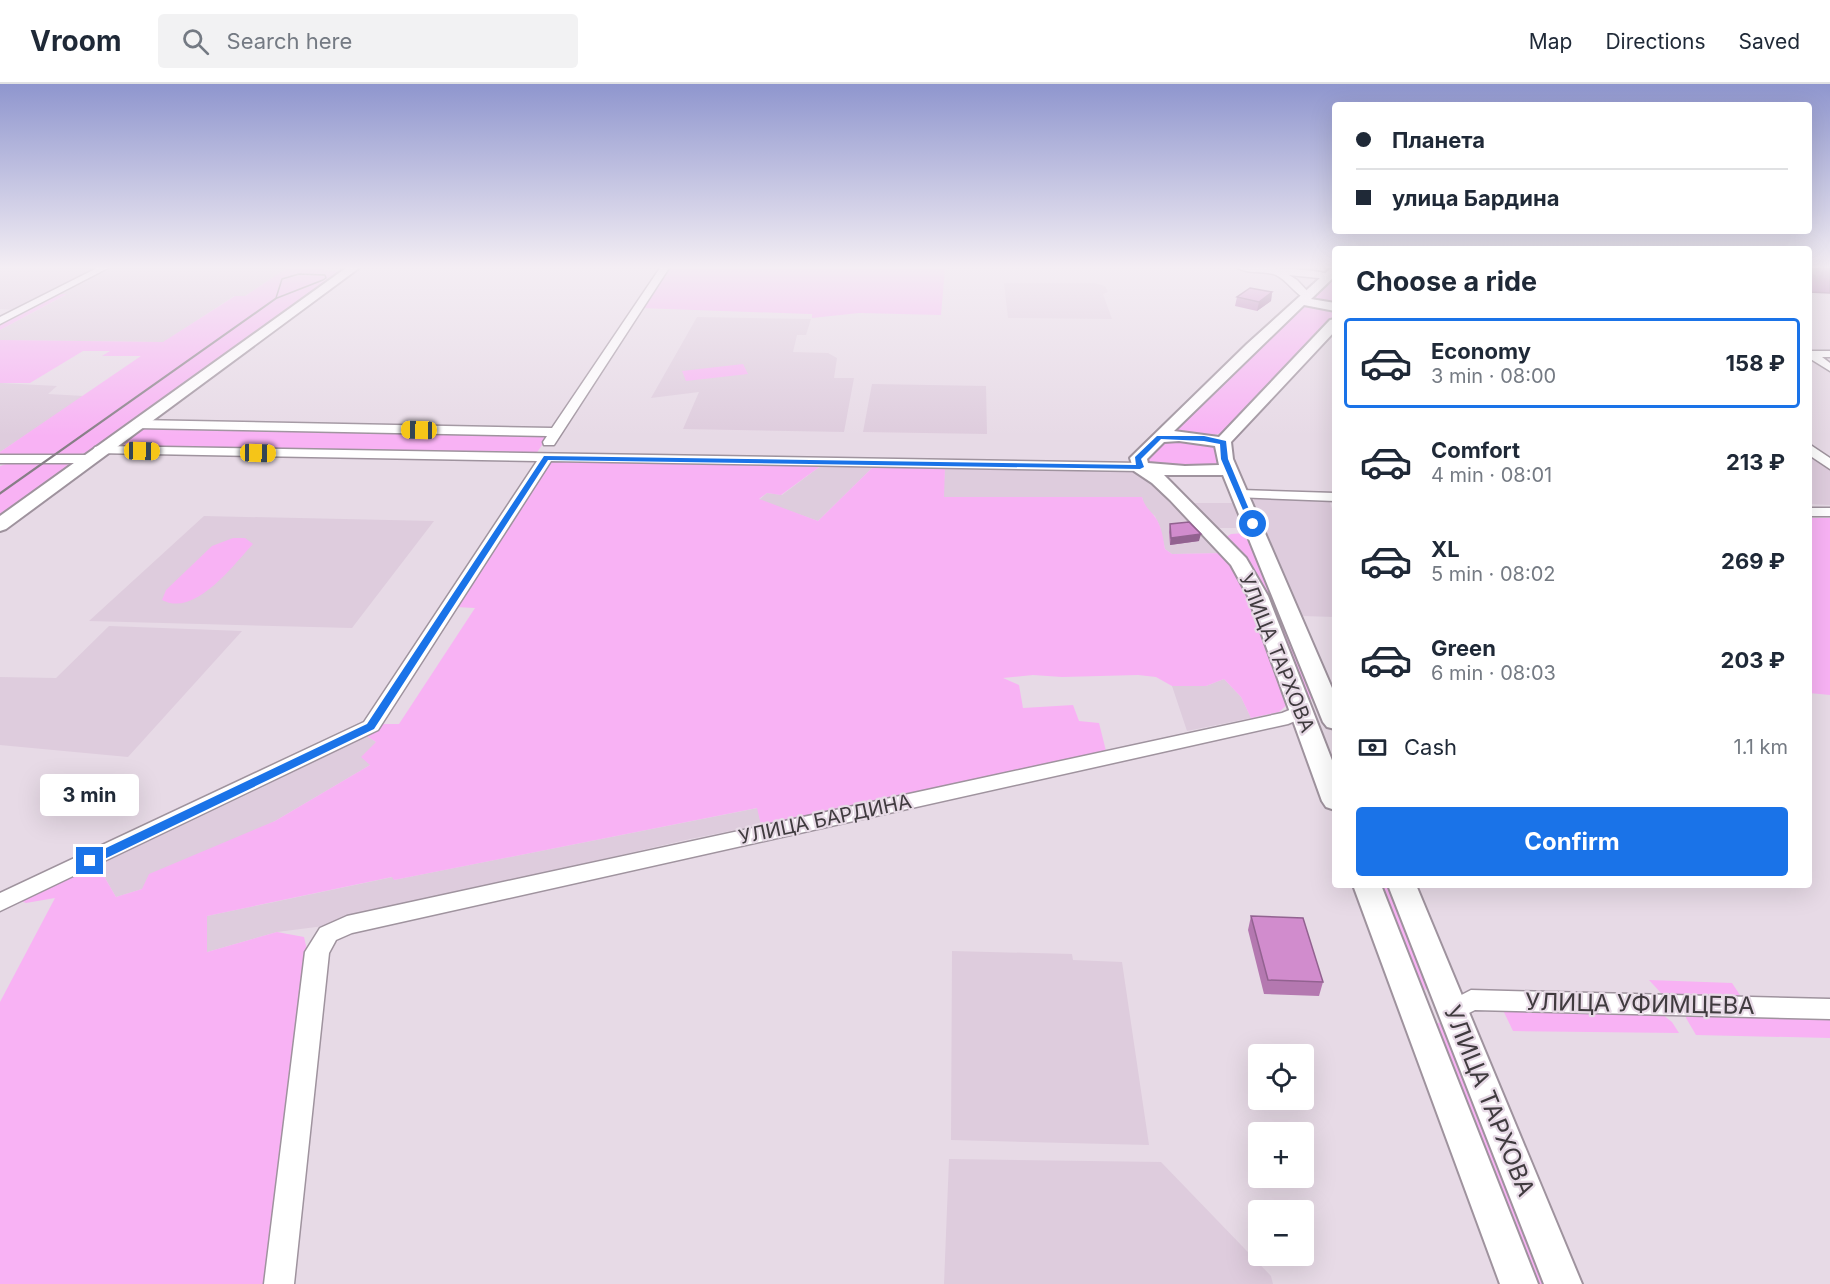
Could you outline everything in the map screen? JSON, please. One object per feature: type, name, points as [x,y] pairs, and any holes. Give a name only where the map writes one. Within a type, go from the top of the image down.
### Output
[{"type":"main road","points":[[0,525],[275,324]]},
{"type":"main road","points":[[1229,469],[1166,470],[1140,467],[1138,458],[1276,324]]},
{"type":"main road","points":[[1159,437],[1179,436],[1223,442],[1332,326]]},
{"type":"main road","name":"УЛИЦА ТАРХОВА","points":[[1223,442],[1225,459],[1331,716]]},
{"type":"main road","name":"УЛИЦА ТАРХОВА","points":[[1140,467],[1158,479],[1239,562],[1258,596],[1332,793]]},
{"type":"main road","points":[[1206,526],[1236,532],[1248,530],[1253,524]]},
{"type":"main road","points":[[1302,711],[1331,716]]},
{"type":"main road","name":"УЛИЦА ТАРХОВА","points":[[1368,888],[1519,1284]]},
{"type":"main road","name":"УЛИЦА ТАРХОВА","points":[[1403,888],[1563,1284]]},
{"type":"main road","points":[[1414,1010],[1453,1011]]},
{"type":"street","points":[[0,903],[363,731],[378,718],[542,458],[555,432],[627,324]]},
{"type":"street","points":[[1812,354],[1830,354]]},
{"type":"street","points":[[1812,355],[1830,368]]},
{"type":"street","points":[[136,424],[555,432]]},
{"type":"street","points":[[1812,450],[1830,465]]},
{"type":"street","points":[[0,459],[94,455],[542,458],[1140,467]]},
{"type":"street","points":[[1240,494],[1332,497]]},
{"type":"street","points":[[1812,512],[1830,512]]},
{"type":"street","name":"УЛИЦА БАРДИНА","points":[[279,1284],[317,952],[328,934],[346,925],[1288,718],[1302,711]]},
{"type":"street","name":"УЛИЦА УФИМЦЕВА","points":[[1453,1011],[1471,1000],[1830,1009]]},
{"type":"shaded area","points":[[0,324],[11,324],[0,330]]},
{"type":"shaded area","points":[[11,324],[191,324],[164,342],[0,340],[0,330]]},
{"type":"shaded area","points":[[191,324],[269,324],[97,448],[62,457],[0,457],[0,452],[141,356],[102,356],[110,351],[83,351],[30,383],[0,383],[0,340],[163,342]]},
{"type":"shaded area","points":[[693,324],[809,324],[806,335],[797,335],[793,352],[828,353],[837,358],[834,378],[854,378],[844,432],[683,429],[699,392],[651,398]]},
{"type":"shaded area","points":[[1281,324],[1328,324],[1223,432],[1206,436],[1194,435],[1177,431],[1177,428]]},
{"type":"shaded area","points":[[743,364],[748,374],[686,381],[682,371]]},
{"type":"shaded area","points":[[0,383],[57,386],[48,394],[84,396],[0,452]]},
{"type":"shaded area","points":[[872,384],[986,386],[987,434],[863,432]]},
{"type":"shaded area","points":[[142,428],[538,434],[546,439],[536,454],[116,447]]},
{"type":"shaded area","points":[[1165,440],[1211,442],[1216,446],[1220,464],[1206,467],[1147,464],[1145,455]]},
{"type":"shaded area","points":[[1812,455],[1830,470],[1830,505],[1812,504]]},
{"type":"shaded area","points":[[552,461],[822,465],[781,495],[767,493],[759,499],[818,521],[875,465],[945,466],[944,497],[1142,497],[1159,524],[1165,549],[1172,554],[1223,553],[1241,577],[1288,704],[1279,712],[1251,718],[1241,697],[1224,679],[1206,686],[1172,686],[1156,677],[1138,675],[1062,677],[1033,675],[1003,678],[1019,685],[1023,708],[1073,705],[1079,721],[1099,723],[1106,751],[761,825],[757,808],[394,880],[392,877],[207,916],[207,952],[277,932],[304,937],[307,950],[267,1284],[0,1284],[0,1002],[55,898],[26,903],[19,900],[97,864],[116,897],[142,889],[149,874],[275,821],[370,765],[361,757],[376,742],[365,735],[380,724],[399,724],[475,608],[456,607]]},
{"type":"shaded area","points":[[9,463],[66,463],[69,465],[0,518],[0,466]]},
{"type":"shaded area","points":[[822,465],[875,465],[818,521],[759,500],[767,493],[782,495]]},
{"type":"shaded area","points":[[945,466],[1132,472],[1151,481],[1223,553],[1172,554],[1165,549],[1160,527],[1155,516],[1145,508],[1142,497],[943,497]]},
{"type":"shaded area","points":[[1255,498],[1329,500],[1332,509],[1332,617],[1302,616],[1252,502]]},
{"type":"shaded area","points":[[1193,503],[1237,503],[1245,528],[1217,528]]},
{"type":"shaded area","points":[[204,516],[434,521],[352,628],[89,621]]},
{"type":"shaded area","points":[[1812,518],[1830,518],[1830,695],[1812,693]]},
{"type":"shaded area","points":[[1231,534],[1250,534],[1315,699],[1309,699],[1305,695],[1254,572],[1226,537]]},
{"type":"shaded area","points":[[233,538],[245,538],[253,544],[213,586],[187,602],[175,604],[162,600],[166,590],[212,546]]},
{"type":"shaded area","points":[[109,626],[242,631],[128,757],[0,745],[0,677],[56,678]]},
{"type":"shaded area","points":[[1224,679],[1241,697],[1251,718],[1187,731],[1172,686],[1206,686]]},
{"type":"shaded area","points":[[365,735],[376,742],[370,765],[275,821],[142,889],[116,897],[97,864]]},
{"type":"shaded area","points":[[758,808],[761,825],[690,839],[348,918],[324,926],[277,932],[207,952],[207,916],[393,877],[394,880]]},
{"type":"shaded area","points":[[1378,888],[1392,888],[1432,990],[1418,989]]},
{"type":"shaded area","points":[[952,951],[1072,954],[1073,960],[1122,962],[1149,1145],[951,1140]]},
{"type":"shaded area","points":[[1649,980],[1732,983],[1740,995],[1738,999],[1671,997],[1661,993]]},
{"type":"shaded area","points":[[1502,1008],[1663,1015],[1672,1022],[1679,1033],[1513,1031]]},
{"type":"shaded area","points":[[1686,1012],[1830,1015],[1830,1038],[1696,1035],[1686,1018]]},
{"type":"shaded area","points":[[1434,1023],[1443,1023],[1551,1284],[1532,1284]]},
{"type":"shaded area","points":[[949,1159],[1161,1162],[1248,1252],[1248,1266],[1261,1266],[1271,1276],[1273,1284],[944,1284]]},
{"type":"building","points":[[1189,522],[1201,534],[1171,538],[1170,524]]},
{"type":"building","points":[[1251,916],[1303,918],[1323,982],[1268,980]]},
{"type":"tram line","points":[[0,493],[239,324]]},
{"type":"tram line","points":[[0,494],[240,324]]},
{"type":"route","points":[[90,861],[371,726],[546,458],[1140,467],[1138,458],[1159,437],[1204,438],[1223,442],[1225,459],[1253,524]]}]
